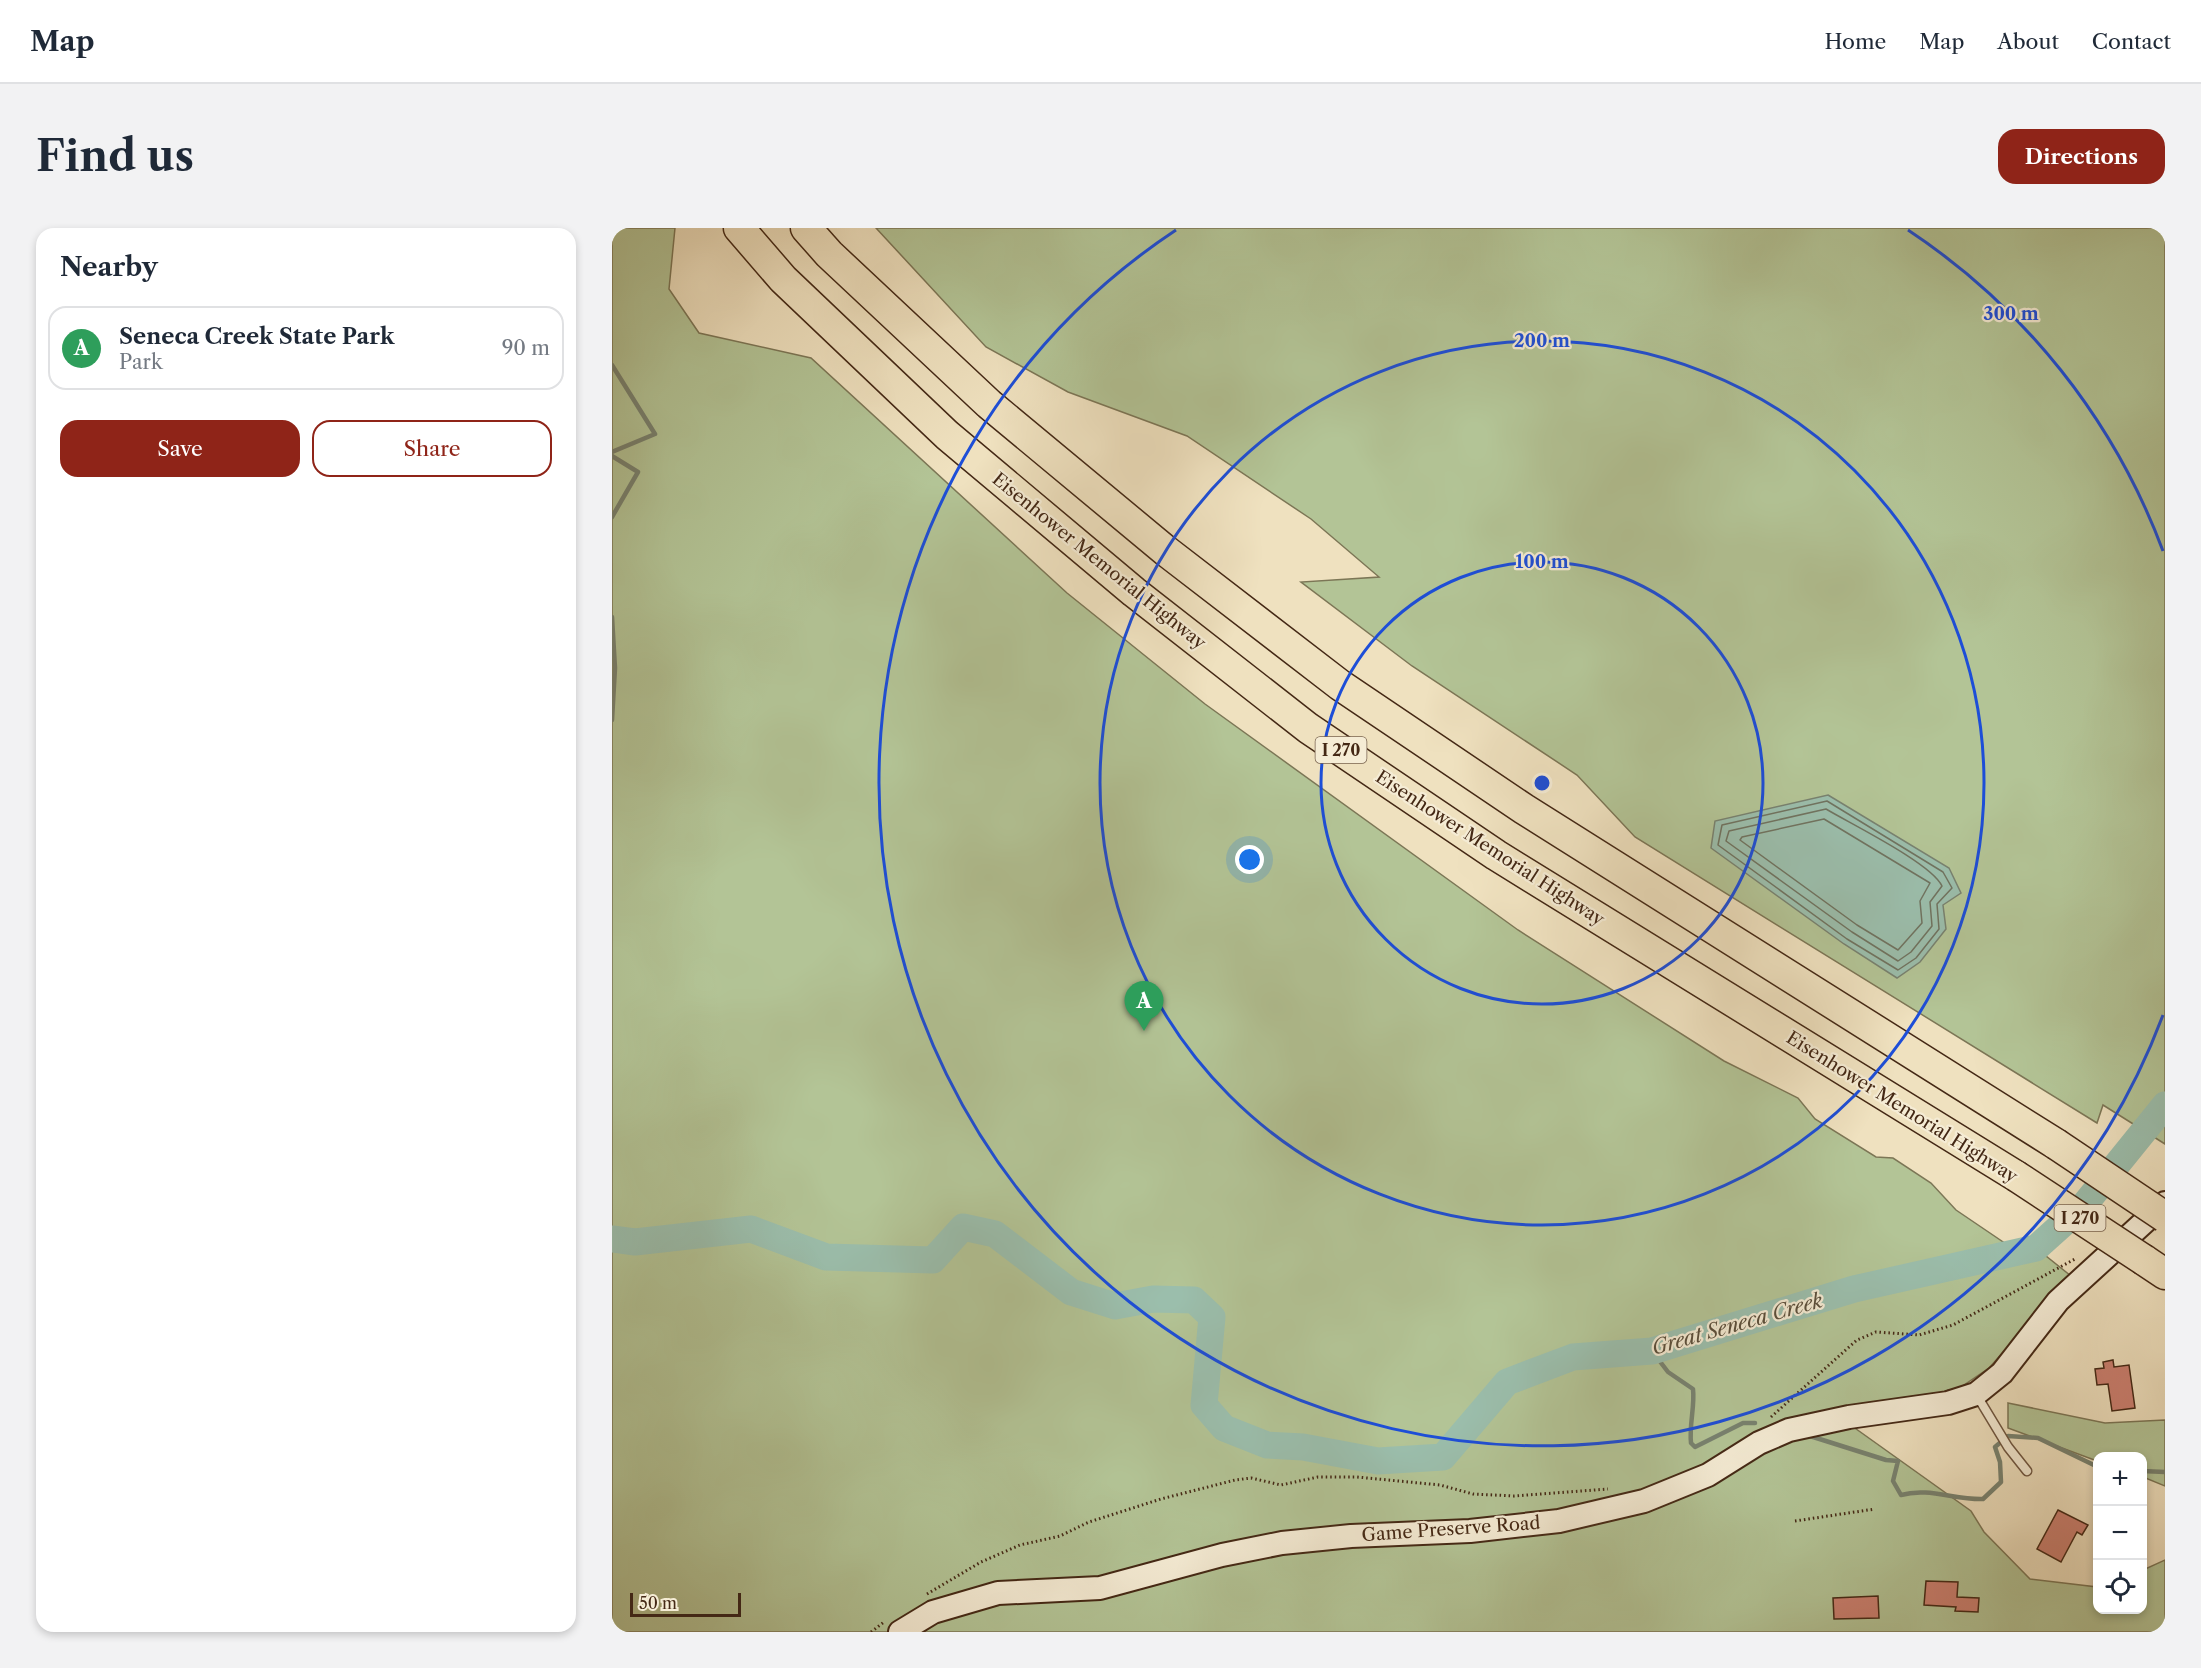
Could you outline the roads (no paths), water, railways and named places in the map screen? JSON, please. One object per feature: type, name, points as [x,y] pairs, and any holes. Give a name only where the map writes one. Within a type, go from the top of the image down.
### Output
[{"type":"highway","name":"Eisenhower Memorial Highway","points":[[739,228],[783,279],[947,435],[1134,592],[1308,728],[1496,855],[2016,1176],[2154,1267]]},
{"type":"highway","name":"I 270","points":[[806,228],[829,254],[989,404],[1166,551],[1340,686],[1524,809],[2056,1144],[2165,1217]]},
{"type":"street","name":"Game Preserve Road","points":[[897,1624],[998,1593],[1100,1588],[1222,1555],[1282,1543],[1351,1536],[1470,1531],[1559,1521],[1644,1501],[1708,1475],[1759,1443],[1789,1430],[1849,1417],[1948,1403],[1976,1394],[2002,1373],[2058,1301],[2165,1203]]},
{"type":"lane","points":[[1976,1394],[2008,1447],[2027,1471]]},
{"type":"water","points":[[1828,795],[1949,868],[1961,893],[1943,905],[1946,929],[1920,962],[1897,978],[1844,944],[1711,848],[1715,821]]},
{"type":"waterway","points":[[612,365],[655,434],[612,452]]},
{"type":"waterway","points":[[612,456],[638,472],[612,517]]},
{"type":"waterway","points":[[612,617],[615,668],[612,720]]},
{"type":"waterway","name":"Great Seneca Creek","points":[[612,1239],[635,1242],[751,1229],[826,1257],[933,1260],[963,1227],[995,1234],[1071,1292],[1115,1306],[1153,1299],[1194,1300],[1212,1317],[1204,1405],[1224,1428],[1267,1445],[1303,1447],[1378,1461],[1443,1457],[1507,1382],[1573,1357],[1652,1351],[1854,1289],[2036,1248],[2085,1204],[2165,1105]]},
{"type":"waterway","points":[[1652,1351],[1668,1372],[1693,1389],[1691,1443],[1695,1447],[1743,1423],[1755,1423]]},
{"type":"waterway","points":[[1810,1436],[1886,1460],[1898,1461],[1893,1481],[1901,1495],[1921,1492],[1983,1499],[2001,1482],[2000,1462],[1995,1447],[2008,1436],[2038,1438],[2093,1465]]},
{"type":"waterway","points":[[2147,1471],[2165,1472]]},
{"type":"place","name":"Seneca Creek State Park","points":[[1144,1031]]}]
